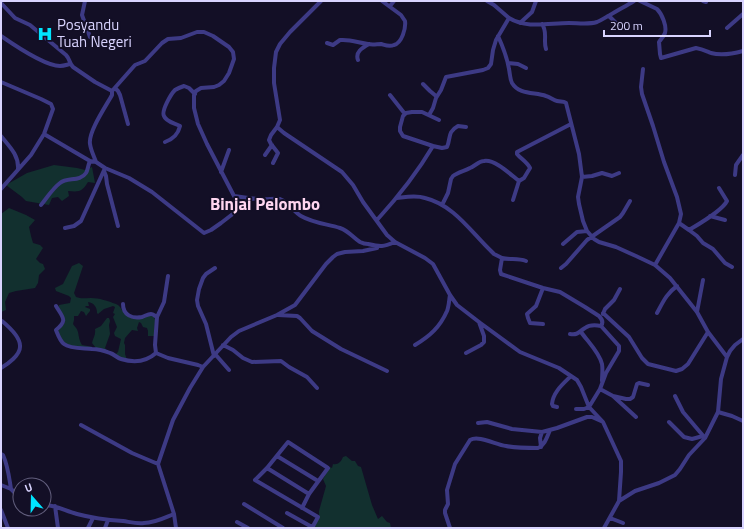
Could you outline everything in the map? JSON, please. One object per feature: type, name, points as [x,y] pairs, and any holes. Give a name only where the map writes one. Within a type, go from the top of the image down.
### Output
[{"type":"street","points":[[85,1],[82,15],[90,37]]},
{"type":"street","points":[[273,163],[278,153],[269,140],[277,127],[280,118],[274,83],[276,52],[280,44],[290,32],[321,1]]},
{"type":"street","points":[[327,43],[333,45],[340,40],[343,40],[392,46],[396,44],[400,40],[404,30],[405,21],[401,15],[382,1]]},
{"type":"street","points":[[390,6],[394,1]]},
{"type":"street","points":[[487,1],[496,3],[509,18],[520,23],[542,24],[593,23],[609,16],[634,1]]},
{"type":"street","points":[[520,23],[532,12],[536,1]]},
{"type":"street","points":[[640,1],[657,9],[660,12],[665,25],[665,31],[659,42],[661,58],[696,48],[722,55],[743,51]]},
{"type":"street","points":[[1,3],[14,18],[30,25],[66,55],[70,64],[95,82],[118,91],[128,124]]},
{"type":"street","points":[[727,28],[743,14]]},
{"type":"street","points":[[609,16],[618,25]]},
{"type":"street","points":[[429,115],[433,108],[436,96],[441,90],[447,76],[488,68],[491,64],[493,50],[498,36],[509,18]]},
{"type":"street","points":[[542,24],[545,29],[546,49]]},
{"type":"street","points":[[194,94],[201,88],[214,87],[221,84],[229,73],[234,59],[233,52],[229,47],[213,36],[204,32],[198,32],[181,38],[168,39],[164,41],[145,62],[134,66],[113,89],[112,95],[93,129],[90,139],[92,152],[96,162],[104,169],[129,178],[152,192],[204,233],[221,223],[244,203],[252,199]]},
{"type":"street","points":[[1,36],[45,62],[58,66],[70,64]]},
{"type":"street","points":[[498,36],[508,63],[511,82],[514,86],[522,91],[545,95],[555,100],[565,102],[567,105],[577,144],[582,177],[578,197],[579,204],[583,221],[591,237],[599,242],[623,250],[654,265],[670,278],[697,312],[708,332],[726,357]]},
{"type":"street","points":[[358,60],[357,55],[359,51],[369,44]]},
{"type":"street","points":[[508,63],[518,64],[526,68]]},
{"type":"street","points":[[643,69],[641,87],[642,94],[664,162],[677,196],[681,214],[679,223],[654,265]]},
{"type":"street","points":[[1,82],[34,95],[52,105],[53,110],[44,134],[31,155],[1,189]]},
{"type":"street","points":[[423,84],[436,96]]},
{"type":"street","points":[[165,142],[174,137],[180,129],[180,126],[164,117],[163,110],[170,97],[177,89],[184,86],[189,88],[194,94],[196,120],[234,196],[252,199],[282,200],[302,217],[343,229],[361,243],[379,247]]},
{"type":"street","points":[[390,95],[405,114]]},
{"type":"street","points":[[439,120],[421,112],[408,112],[402,117],[400,130],[402,135],[408,139],[446,148],[450,134],[453,130],[458,126],[466,128]]},
{"type":"street","points":[[513,200],[519,181],[524,178],[530,168],[518,156],[517,152],[571,124]]},
{"type":"street","points":[[277,127],[342,172],[387,235],[395,242],[433,264],[457,305],[520,352],[559,368],[580,384],[590,407],[603,422],[621,461],[619,501],[604,528]]},
{"type":"street","points":[[44,134],[90,161],[96,162]]},
{"type":"street","points":[[1,136],[17,158],[19,165],[18,170]]},
{"type":"street","points":[[265,155],[272,145]]},
{"type":"street","points":[[377,220],[397,198],[433,146]]},
{"type":"street","points":[[221,172],[229,150]]},
{"type":"street","points":[[735,175],[736,165],[743,155]]},
{"type":"street","points":[[442,205],[448,193],[452,177],[485,160],[492,162],[519,181]]},
{"type":"street","points":[[40,205],[62,182],[83,176],[86,173],[90,161]]},
{"type":"street","points":[[104,169],[106,184],[118,226]]},
{"type":"street","points":[[65,228],[74,226],[84,217],[104,169]]},
{"type":"street","points":[[582,177],[602,173],[612,176],[619,174]]},
{"type":"street","points":[[688,230],[723,207],[728,201],[718,188]]},
{"type":"street","points":[[397,198],[409,196],[425,198],[442,205],[467,225],[494,254],[502,258],[522,259],[526,261]]},
{"type":"street","points":[[561,268],[565,266],[591,237],[620,217],[630,201]]},
{"type":"street","points":[[710,216],[725,220]]},
{"type":"street","points":[[679,223],[697,236],[703,243],[713,249],[728,266],[732,267]]},
{"type":"street","points":[[563,244],[577,232],[587,231]]},
{"type":"street","points":[[176,528],[174,514],[158,464],[173,420],[203,367],[231,337],[239,331],[277,315],[299,302],[326,264],[337,254],[363,251],[386,246],[395,242]]},
{"type":"street","points":[[502,258],[500,270],[501,274],[565,294],[600,318],[603,322],[601,326]]},
{"type":"street","points":[[215,268],[203,278],[198,289],[196,300],[206,324],[214,355],[229,370]]},
{"type":"street","points":[[156,353],[155,344],[157,317],[164,302],[168,276]]},
{"type":"street","points":[[697,312],[704,280]]},
{"type":"street","points":[[657,313],[670,291],[677,286]]},
{"type":"street","points":[[543,288],[536,306],[528,312],[527,316],[530,323],[543,324]]},
{"type":"street","points":[[600,318],[614,300],[620,289]]},
{"type":"street","points":[[415,345],[430,336],[436,329],[448,310],[450,295]]},
{"type":"street","points":[[123,304],[124,312],[131,317],[137,318],[150,314],[157,317]]},
{"type":"street","points":[[56,306],[62,316],[63,321],[62,325],[56,330],[62,342],[68,346],[111,353],[122,359],[133,361],[147,360],[156,353]]},
{"type":"street","points":[[603,313],[629,337],[642,358],[648,364],[676,371],[682,369],[688,364],[708,332]]},
{"type":"street","points":[[277,315],[297,316],[312,331],[341,349],[388,372]]},
{"type":"street","points":[[1,368],[10,362],[18,353],[20,347],[16,336],[2,321]]},
{"type":"street","points":[[466,354],[484,342],[484,336],[479,322]]},
{"type":"street","points":[[570,334],[576,334],[593,325],[601,326],[620,348],[590,407],[576,409]]},
{"type":"street","points":[[581,332],[600,359],[602,367],[601,387]]},
{"type":"street","points":[[619,501],[635,491],[659,483],[675,475],[680,469],[704,437],[718,412],[721,379],[726,357],[730,351],[743,339]]},
{"type":"street","points":[[223,345],[252,362],[281,361],[307,377],[317,388]]},
{"type":"street","points":[[156,353],[168,358],[203,367]]},
{"type":"street","points":[[557,407],[553,406],[552,404],[554,395],[571,376]]},
{"type":"street","points":[[613,396],[630,399],[633,397],[637,384],[648,385]]},
{"type":"street","points":[[601,387],[636,417]]},
{"type":"street","points":[[675,396],[683,412],[704,437]]},
{"type":"street","points":[[718,412],[743,421]]},
{"type":"street","points":[[478,423],[487,422],[512,429],[542,432],[588,417],[592,417],[603,422]]},
{"type":"street","points":[[669,422],[684,437],[692,439],[704,437]]},
{"type":"street","points":[[81,425],[132,454],[158,464]]},
{"type":"street","points":[[450,528],[445,513],[448,504],[448,490],[455,464],[471,439],[481,439],[507,446],[535,448],[541,447],[550,430]]},
{"type":"street","points":[[541,447],[540,438],[542,432]]},
{"type":"street","points":[[287,514],[312,528],[318,517],[302,508],[255,480],[288,442],[328,468],[309,494],[302,508]]},
{"type":"street","points":[[1,454],[6,462],[11,489],[1,485]]},
{"type":"street","points":[[277,456],[318,481]]},
{"type":"street","points":[[267,468],[309,494]]},
{"type":"street","points":[[244,504],[283,528]]},
{"type":"street","points":[[52,506],[93,518],[144,523],[156,521],[174,514]]},
{"type":"street","points":[[55,506],[58,528]]},
{"type":"street","points":[[1,510],[8,528]]},
{"type":"street","points":[[88,528],[93,518]]},
{"type":"street","points":[[610,518],[623,523]]},
{"type":"street","points":[[105,528],[108,520]]},
{"type":"street","points":[[237,522],[248,528]]},
{"type":"green space","points":[[54,165],[85,170],[92,167],[95,183],[88,182],[80,191],[68,191],[69,196],[62,201],[58,197],[52,198],[49,205],[26,201],[6,185],[27,173]]},
{"type":"green space","points":[[9,208],[35,220],[29,227],[33,243],[40,245],[43,248],[36,259],[43,264],[45,269],[39,275],[38,283],[35,288],[9,293],[5,302],[6,310],[1,312],[1,214]]},
{"type":"green space","points":[[79,263],[83,266],[74,293],[76,297],[97,299],[116,304],[134,319],[149,315],[154,317],[154,336],[148,336],[147,328],[143,327],[139,322],[137,328],[138,331],[132,330],[125,338],[125,354],[127,360],[118,357],[116,354],[118,352],[121,339],[115,336],[114,333],[117,327],[113,317],[115,314],[113,313],[115,307],[113,306],[104,309],[98,314],[95,306],[88,302],[89,306],[85,307],[90,309],[90,311],[86,316],[84,312],[81,311],[78,316],[74,316],[73,324],[78,331],[82,345],[93,347],[70,346],[60,337],[58,331],[65,322],[59,309],[59,305],[70,303],[71,298],[56,291],[55,288],[63,284],[72,266]]},
{"type":"green space","points":[[107,318],[109,318],[110,321],[110,334],[105,348],[107,351],[96,348],[92,343],[95,335],[95,329],[101,326]]},
{"type":"green space","points":[[346,456],[352,461],[355,461],[358,466],[361,467],[372,505],[378,519],[382,516],[387,522],[390,523],[391,528],[314,528],[319,518],[319,511],[326,486],[323,479],[330,467],[332,468],[333,464],[339,463],[343,457]]},
{"type":"place","name":"Posyandu Tuah Negeri","points":[[45,34]]},
{"type":"district","name":"Binjai Pelombo","points":[[265,204]]}]
